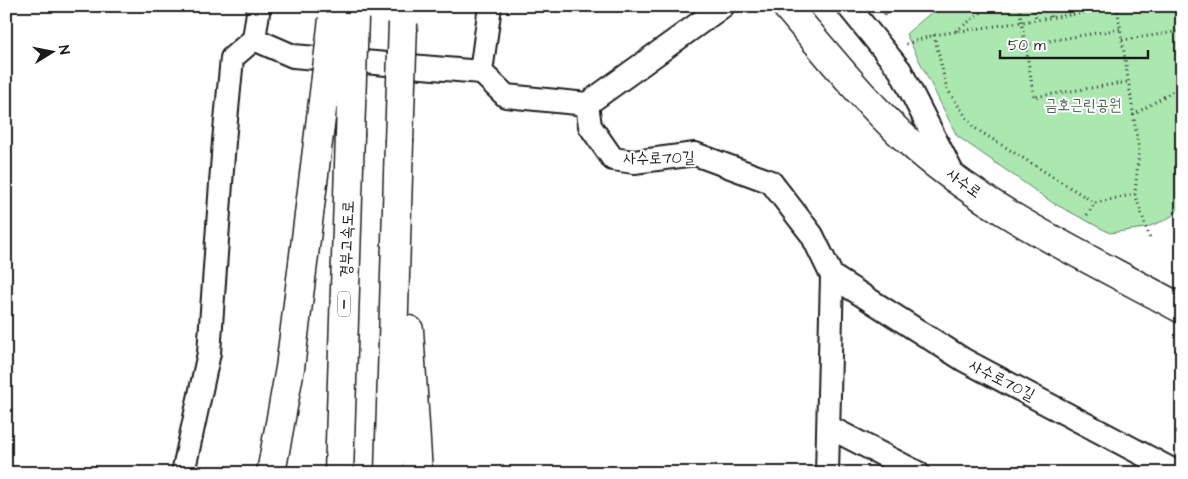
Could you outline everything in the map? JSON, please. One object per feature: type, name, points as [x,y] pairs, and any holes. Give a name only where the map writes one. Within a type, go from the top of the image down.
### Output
[{"type":"main road","name":"사수로","points":[[786,6],[862,96],[917,149],[1008,215],[1181,306]]},
{"type":"main road","points":[[271,473],[290,368],[320,134],[344,12]]},
{"type":"main road","name":"경부고속도로","points":[[339,473],[350,135],[344,12]]},
{"type":"main road","points":[[389,473],[403,15]]},
{"type":"main road","points":[[399,151],[418,473]]},
{"type":"main road","points":[[322,473],[347,218]]},
{"type":"street","points":[[183,473],[209,353],[224,141],[232,58],[254,39],[259,6]]},
{"type":"street","points":[[481,72],[490,6]]},
{"type":"street","points":[[254,39],[293,56],[481,72],[506,96],[587,104],[723,6]]},
{"type":"street","points":[[848,6],[900,70],[954,176]]},
{"type":"street","name":"사수로70길","points":[[587,104],[590,126],[613,159],[634,162],[695,154],[771,182],[812,235],[832,276],[827,473]]},
{"type":"street","name":"사수로70길","points":[[832,276],[964,360],[1178,473]]},
{"type":"street","points":[[829,427],[918,473]]},
{"type":"path","points":[[955,32],[990,6]]},
{"type":"path","points":[[1019,6],[1034,98],[1128,82]]},
{"type":"path","points":[[1034,6],[1036,20]]},
{"type":"path","points":[[1049,6],[1051,18]]},
{"type":"path","points":[[1064,6],[1065,16]]},
{"type":"path","points":[[1078,6],[1079,13]]},
{"type":"path","points":[[897,47],[934,35],[1116,7],[1138,151],[1135,194],[1150,238]]},
{"type":"path","points":[[1025,45],[1120,29]]},
{"type":"path","points":[[1122,40],[1182,30]]},
{"type":"path","points":[[934,35],[947,89],[973,127],[1095,203]]},
{"type":"path","points":[[1133,115],[1182,86]]},
{"type":"path","points":[[1087,215],[1095,203],[1135,194]]},
{"type":"green space","name":"금호근린공원","points":[[939,6],[1182,6],[1182,201],[1175,214],[1145,228],[1110,233],[1053,203],[957,136],[906,34]]},
{"type":"building","points":[[878,6],[896,6],[885,15]]}]
